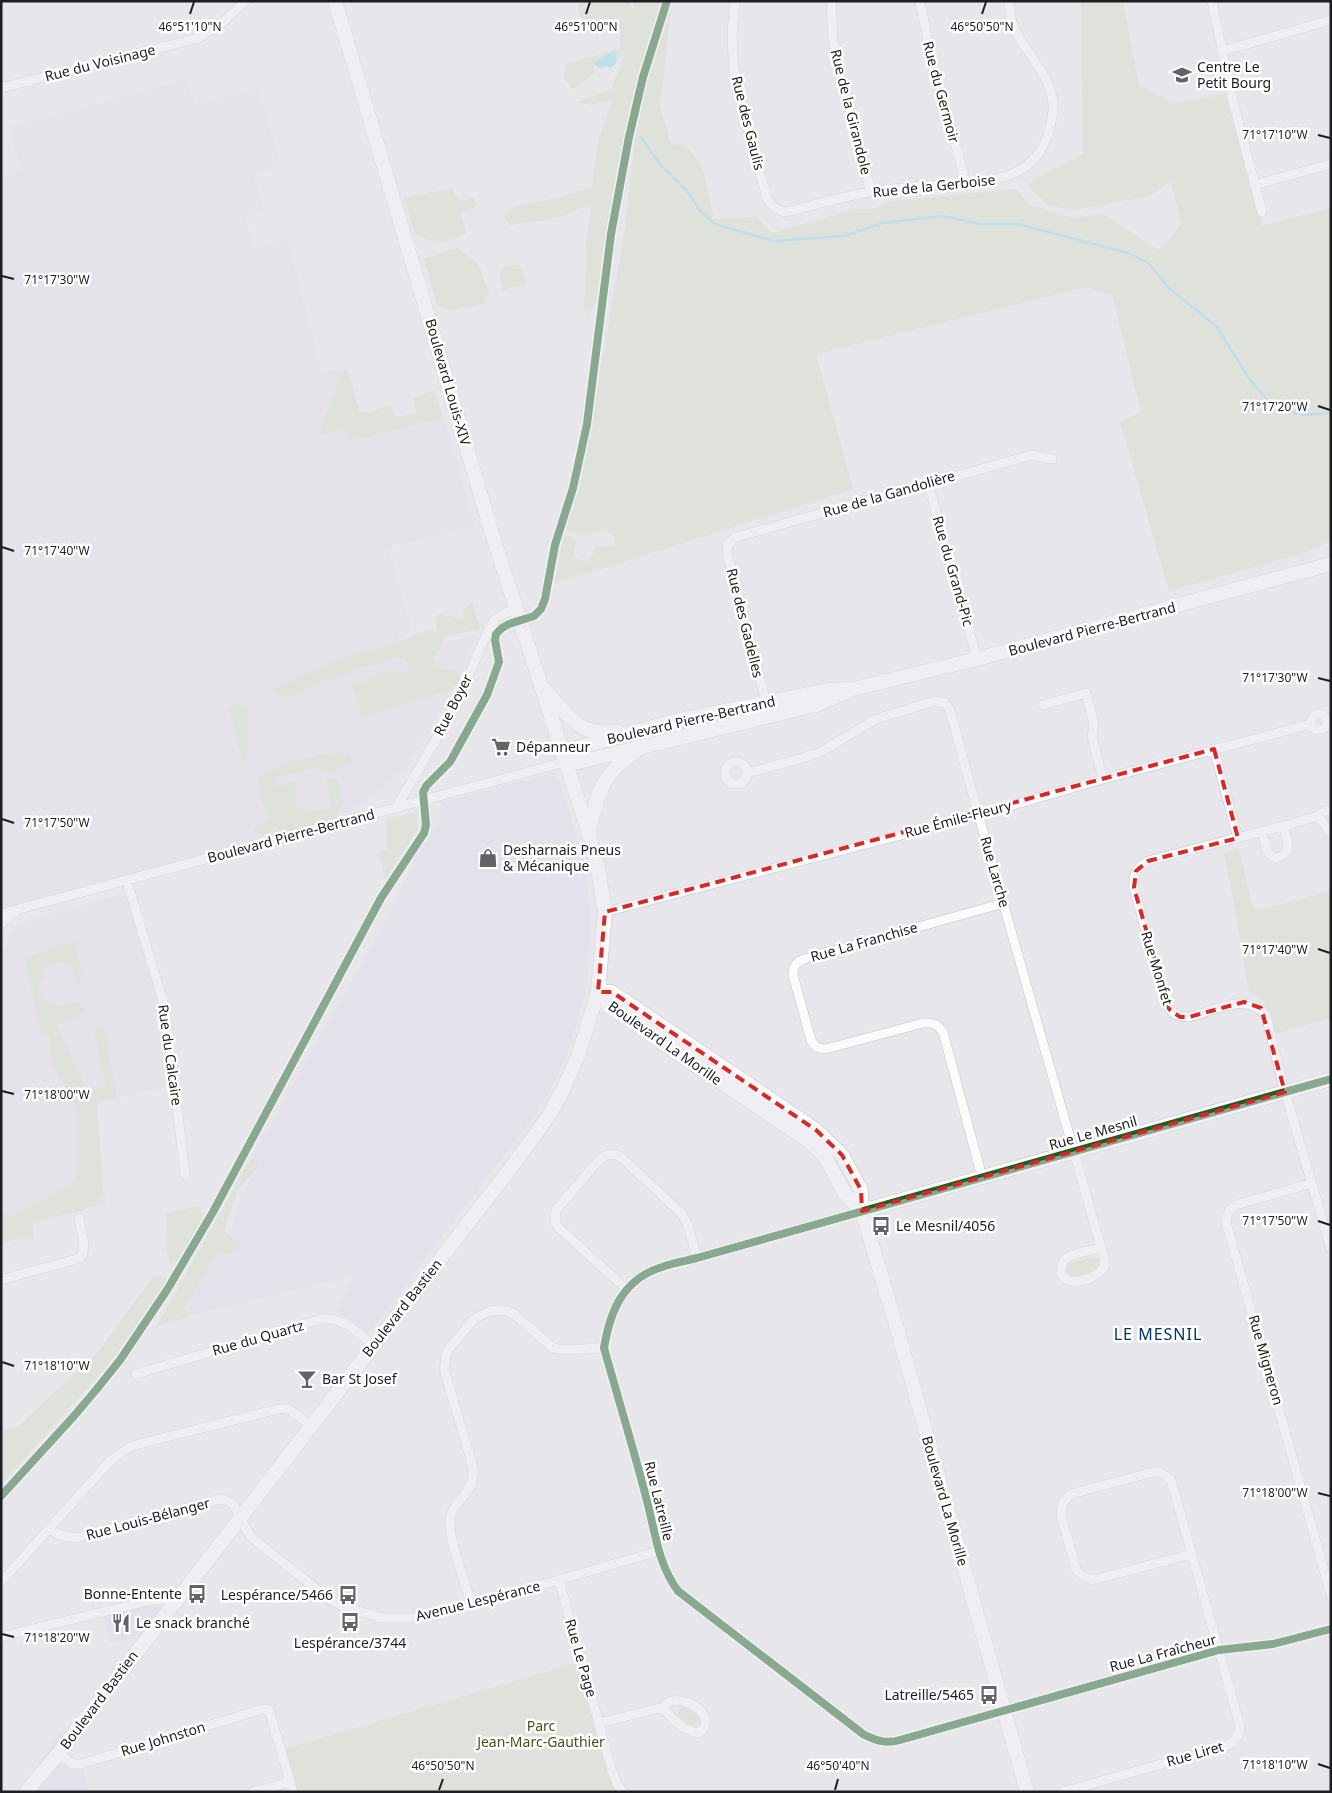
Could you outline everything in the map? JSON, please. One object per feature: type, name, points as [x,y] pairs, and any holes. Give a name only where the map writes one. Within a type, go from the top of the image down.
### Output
[{"type":"main road","name":"Boulevard Louis-XIV","points":[[335,1],[515,609],[565,762]]},
{"type":"main road","name":"Boulevard Pierre-Bertrand","points":[[565,762],[578,762],[816,705],[853,689],[977,659],[1331,564]]},
{"type":"main road","points":[[540,685],[570,717],[584,728],[602,733],[634,732]]},
{"type":"main road","name":"Boulevard Pierre-Bertrand","points":[[565,762],[577,748],[674,721],[828,690],[853,689]]},
{"type":"main road","points":[[589,834],[595,803],[601,787],[609,774],[620,762],[646,745]]},
{"type":"main road","name":"Boulevard Bastien","points":[[26,1792],[58,1754],[548,1117],[563,1090],[578,1056],[598,992],[605,912],[598,868],[589,834],[565,762]]},
{"type":"main road","name":"Boulevard La Morille","points":[[598,992],[609,1007],[818,1149],[828,1162],[845,1194],[862,1211],[900,1338],[1027,1792]]},
{"type":"main road","name":"Rue Le Mesnil","points":[[862,1211],[1331,1079]]},
{"type":"street","name":"Rue du Voisinage","points":[[1,88],[199,38],[223,22],[246,1]]},
{"type":"street","name":"Rue des Gaulis","points":[[735,1],[732,59],[736,85],[767,198],[777,210]]},
{"type":"street","name":"Rue de la Girandole","points":[[831,1],[833,41],[839,71],[871,192]]},
{"type":"street","name":"Rue du Germoir","points":[[920,1],[931,57],[966,183]]},
{"type":"street","name":"Rue de la Gerboise","points":[[777,210],[786,212],[871,192],[994,181],[1019,171],[1039,153],[1052,121],[1053,106],[1049,85],[1014,29],[1010,17],[1009,1]]},
{"type":"street","points":[[1212,1],[1235,113],[1262,212]]},
{"type":"street","points":[[1222,51],[1331,20]]},
{"type":"street","points":[[1254,185],[1331,164]]},
{"type":"street","name":"Rue de la Gandolière","points":[[728,544],[736,537],[1032,455],[1052,458]]},
{"type":"street","name":"Rue du Grand-Pic","points":[[928,483],[977,659]]},
{"type":"street","name":"Rue des Gadelles","points":[[728,544],[727,553],[766,702]]},
{"type":"street","name":"Rue Boyer","points":[[396,808],[456,705],[490,626],[497,617],[515,609]]},
{"type":"street","points":[[1042,705],[1086,693],[1094,723],[1092,738],[1103,779]]},
{"type":"street","name":"Rue Larche","points":[[746,772],[756,771],[819,753],[876,719],[935,701],[945,704],[950,710],[1105,1262],[1102,1270],[1096,1275],[1070,1282],[1065,1280],[1061,1273],[1061,1266],[1064,1260],[1071,1256],[1101,1248]]},
{"type":"street","name":"Rue Émile-Fleury","points":[[605,912],[978,815],[1103,779],[1311,724]]},
{"type":"street","points":[[1214,749],[1238,838],[1331,811]]},
{"type":"street","name":"Boulevard Pierre-Bertrand","points":[[1,914],[565,762]]},
{"type":"street","points":[[1318,816],[1331,834]]},
{"type":"street","points":[[1262,832],[1267,851],[1271,856],[1281,857],[1286,853],[1288,846],[1283,826]]},
{"type":"street","name":"Rue Monfet","points":[[1238,838],[1148,862],[1136,870],[1133,877],[1134,888],[1164,1000],[1174,1014],[1180,1018],[1190,1018],[1244,1002],[1261,1008],[1266,1016],[1331,1249]]},
{"type":"street","name":"Rue du Calcaire","points":[[127,881],[165,1008],[185,1174]]},
{"type":"street","name":"Rue La Franchise","points":[[982,1177],[943,1032],[938,1025],[932,1022],[923,1022],[826,1049],[820,1049],[811,1040],[793,969],[796,964],[804,959],[1004,903]]},
{"type":"street","name":"Boulevard Pierre-Bertrand","points":[[1,924],[17,910]]},
{"type":"street","points":[[626,1289],[558,1226],[555,1221],[556,1210],[605,1155],[612,1154],[621,1157],[682,1214],[688,1226],[697,1258]]},
{"type":"street","name":"Rue Migneron","points":[[1312,1183],[1236,1205],[1231,1208],[1226,1222],[1331,1595]]},
{"type":"street","name":"Rue Latreille","points":[[862,1211],[660,1267],[626,1289],[614,1308],[608,1325],[604,1348],[647,1498],[664,1569],[678,1591],[863,1734],[877,1741],[890,1743],[1004,1710]]},
{"type":"street","points":[[1,1280],[80,1258],[84,1254],[84,1243],[79,1219]]},
{"type":"street","points":[[472,1605],[449,1530],[450,1516],[472,1486],[474,1477],[444,1369],[447,1351],[479,1315],[500,1310],[506,1310],[514,1314],[553,1348],[562,1350],[604,1348]]},
{"type":"street","name":"Rue du Quartz","points":[[136,1374],[322,1319],[332,1318],[343,1322],[373,1345]]},
{"type":"street","points":[[1,1582],[110,1461],[128,1448],[282,1408],[290,1410],[310,1425]]},
{"type":"street","points":[[1192,1554],[1093,1580],[1086,1578],[1079,1574],[1076,1569],[1061,1515],[1061,1508],[1066,1497],[1071,1494],[1145,1474],[1160,1472],[1171,1480],[1192,1554],[1219,1650]]},
{"type":"street","name":"Rue Louis-Bélanger","points":[[50,1529],[59,1535],[76,1538],[219,1500],[225,1500],[233,1504],[240,1516]]},
{"type":"street","name":"Avenue Lespérance","points":[[240,1516],[250,1536],[329,1599],[344,1608],[383,1618],[417,1618],[472,1605],[659,1551]]},
{"type":"street","name":"Rue Le Page","points":[[559,1580],[612,1771],[617,1784],[623,1792]]},
{"type":"street","points":[[1,1637],[152,1600],[167,1600],[172,1605]]},
{"type":"street","name":"Rue La Fraîcheur","points":[[1004,1710],[1219,1650],[1273,1644],[1331,1629]]},
{"type":"street","name":"Rue Liret","points":[[1063,1792],[1228,1745],[1236,1741],[1240,1734],[1240,1726],[1219,1650]]},
{"type":"street","points":[[599,1723],[663,1707],[670,1702],[687,1702],[704,1713],[707,1721],[705,1728],[700,1733],[691,1732],[669,1717],[663,1707]]},
{"type":"street","name":"Rue Johnston","points":[[58,1754],[73,1764],[81,1764],[263,1709],[269,1710],[290,1782]]},
{"type":"street","points":[[252,1792],[290,1782],[293,1792]]},
{"type":"highlighted area","points":[[1214,749],[1238,838],[1148,861],[1136,871],[1134,888],[1169,1009],[1180,1017],[1189,1017],[1244,1002],[1261,1008],[1285,1092],[862,1211],[861,1190],[842,1155],[816,1130],[612,992],[598,992],[605,912]]},
{"type":"shaded area","points":[[187,79],[194,105],[258,88],[281,165],[253,173],[264,210],[245,216],[254,248],[287,239],[322,373],[348,368],[365,435],[444,419],[475,526],[388,547],[411,629],[398,632],[404,654],[476,634],[459,680],[407,766],[368,800],[335,819],[1,913],[1,178],[22,172],[9,128]]},
{"type":"shaded area","points":[[546,775],[554,777],[559,781],[578,839],[584,861],[589,899],[590,933],[588,970],[582,1006],[566,1057],[545,1101],[371,1330],[366,1332],[336,1312],[354,1275],[192,1315],[184,1308],[231,1231],[242,1191],[261,1164],[251,1158],[384,925],[408,874],[439,820],[442,802]]},
{"type":"shaded area","points":[[122,895],[128,897],[161,1009],[170,1085],[97,1104],[106,1206],[55,1209],[1,1224],[1,956],[16,925]]},
{"type":"shaded area","points":[[152,1600],[172,1605],[148,1637],[109,1642],[103,1612]]},
{"type":"shaded area","points":[[65,1724],[54,1759],[62,1765],[81,1764],[90,1792],[19,1792]]},
{"type":"green space","points":[[581,1],[628,1],[634,11],[634,1],[661,1],[635,86],[617,169],[603,265],[602,286],[590,315],[584,310],[586,243],[592,204],[558,217],[510,226],[504,216],[513,207],[568,195],[592,186],[598,141],[613,100],[590,105],[577,102],[611,89],[624,56],[593,64],[595,73],[573,90],[564,78],[566,64],[620,48],[621,28],[610,27],[587,33],[577,6]]},
{"type":"green space","points":[[670,1],[672,1],[660,106],[671,145],[684,144],[702,165],[714,219],[756,217],[772,233],[857,209],[883,206],[891,201],[1016,189],[1028,204],[1073,218],[1103,214],[1158,250],[1171,238],[1181,223],[1171,181],[1149,196],[1076,210],[1048,205],[1032,191],[1028,183],[1083,154],[1081,1],[1123,1],[1139,86],[1174,103],[1231,93],[1262,225],[1252,228],[1331,208],[1331,541],[1297,555],[1169,591],[1120,421],[1141,412],[1112,295],[1085,287],[816,354],[853,489],[554,584],[564,535],[576,540],[573,557],[589,562],[596,547],[616,546],[613,535],[602,529],[585,535],[564,529],[586,449],[595,402],[625,228],[634,145],[648,75],[657,47],[661,19]]},
{"type":"green space","points":[[452,188],[459,201],[473,198],[477,206],[460,213],[466,233],[453,240],[441,242],[415,235],[404,198]]},
{"type":"green space","points":[[457,248],[478,263],[489,293],[483,304],[450,311],[437,306],[424,259]]},
{"type":"green space","points":[[519,265],[527,282],[503,291],[500,276],[505,266]]},
{"type":"green space","points":[[344,370],[347,371],[360,412],[369,412],[391,405],[396,417],[416,413],[413,399],[435,390],[443,418],[350,441],[344,429],[318,436]]},
{"type":"green space","points":[[472,601],[480,629],[446,636],[442,647],[433,656],[437,668],[455,670],[462,680],[452,689],[363,717],[356,695],[350,686],[389,670],[403,673],[409,667],[405,660],[394,657],[375,665],[359,668],[288,696],[278,695],[274,689],[307,673],[354,655],[399,642],[423,631],[437,630],[435,618],[440,614],[465,620],[463,610]]},
{"type":"green space","points":[[236,702],[247,706],[248,713],[248,758],[243,762],[229,708]]},
{"type":"green space","points":[[334,752],[350,756],[352,763],[330,772],[317,767],[276,777],[278,787],[295,780],[297,807],[303,806],[308,812],[331,808],[326,779],[336,778],[344,803],[335,818],[305,830],[273,836],[259,834],[252,829],[269,821],[259,791],[258,778],[286,763]]},
{"type":"green space","points":[[417,811],[417,830],[385,879],[378,853],[386,849],[386,821]]},
{"type":"green space","points":[[1239,849],[1252,905],[1258,910],[1331,891],[1331,1018],[1271,1035],[1264,1001],[1249,992],[1224,853]]},
{"type":"green space","points":[[75,940],[83,978],[78,985],[70,963],[62,962],[51,964],[44,969],[41,972],[44,979],[38,983],[44,1002],[62,1006],[80,1002],[87,1012],[57,1024],[87,1090],[106,1087],[94,1032],[104,1026],[117,1097],[96,1102],[103,1193],[95,1205],[76,1213],[64,1214],[32,1225],[34,1240],[17,1239],[1,1245],[1,1214],[9,1216],[60,1191],[77,1179],[77,1108],[52,1064],[49,1036],[40,1030],[25,958]]},
{"type":"green space","points":[[251,1158],[261,1164],[238,1189],[224,1230],[240,1245],[229,1254],[218,1252],[184,1308],[192,1315],[156,1327]]},
{"type":"green space","points":[[199,1206],[204,1218],[178,1262],[170,1265],[166,1246],[167,1213]]},
{"type":"green space","points":[[1092,1257],[1098,1258],[1097,1267],[1094,1270],[1071,1278],[1068,1275],[1066,1267],[1069,1263]]},
{"type":"green space","points":[[161,1276],[171,1279],[107,1366],[1,1484],[1,1431],[18,1427],[99,1351],[153,1277]]},
{"type":"green space","name":"Parc Jean-Marc-Gauthier","points":[[582,1661],[612,1771],[623,1792],[293,1792],[281,1750]]},
{"type":"green space","points":[[681,1707],[687,1708],[696,1714],[701,1722],[699,1725],[693,1726],[678,1715]]},
{"type":"water","points":[[614,51],[616,61],[615,65],[610,68],[607,66],[600,68],[593,63]]},
{"type":"waterway","points":[[640,136],[660,164],[688,192],[700,211],[715,224],[774,241],[844,236],[883,223],[943,216],[980,224],[1018,224],[1128,253],[1148,263],[1168,287],[1217,327],[1248,377],[1271,405],[1302,415],[1331,413]]},
{"type":"cycle path","points":[[1,1496],[96,1390],[120,1360],[167,1290],[213,1212],[381,898],[424,833],[426,825],[423,792],[427,785],[450,762],[487,695],[499,662],[495,640],[496,634],[509,624],[534,616],[541,609],[545,599],[555,545],[573,488],[587,424],[611,234],[629,137],[643,77],[667,1]]},
{"type":"cycle path","points":[[1331,1079],[662,1267],[649,1272],[628,1288],[610,1321],[604,1348],[661,1557],[665,1569],[678,1591],[863,1734],[872,1738],[886,1742],[900,1740],[1219,1650],[1273,1644],[1331,1629]]},
{"type":"place","name":"Centre Le Petit Bourg","points":[[1182,75]]},
{"type":"place","name":"Dépanneur","points":[[501,747]]},
{"type":"place","name":"Desharnais Pneus & Mécanique","points":[[488,858]]},
{"type":"place","name":"Le Mesnil/4056","points":[[881,1226]]},
{"type":"place","name":"Bar St Josef","points":[[307,1379]]},
{"type":"place","name":"Bonne-Entente","points":[[197,1594]]},
{"type":"place","name":"Lespérance/5466","points":[[348,1595]]},
{"type":"place","name":"Lespérance/3744","points":[[350,1622]]},
{"type":"place","name":"Le snack branché","points":[[121,1623]]},
{"type":"place","name":"Latreille/5465","points":[[989,1695]]},
{"type":"district","name":"LE MESNIL","points":[[1158,1334]]}]
